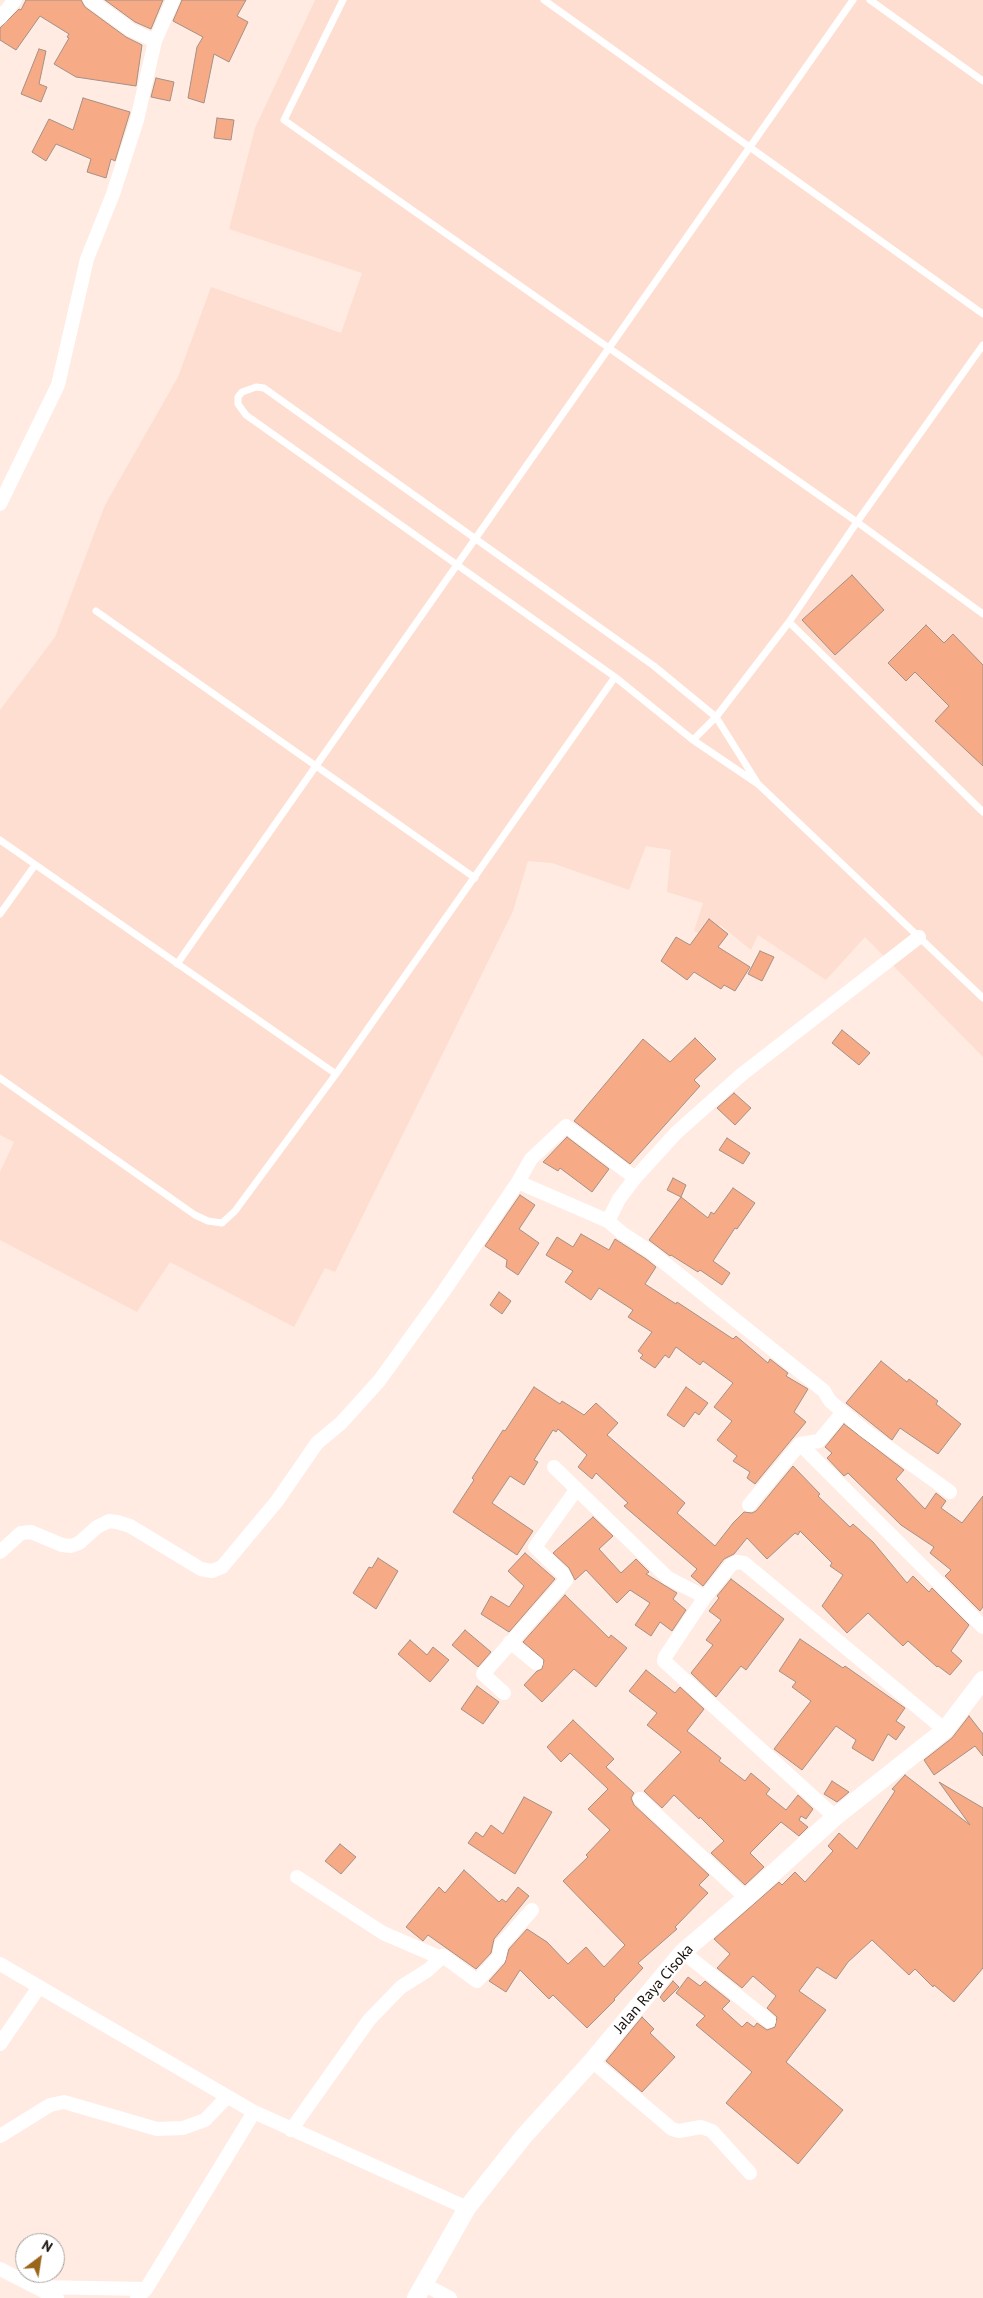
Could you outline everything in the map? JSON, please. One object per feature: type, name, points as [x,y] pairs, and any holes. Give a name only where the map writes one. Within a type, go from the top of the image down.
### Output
[{"type":"street","points":[[0,18],[15,0]]},
{"type":"street","points":[[90,0],[131,30],[155,41]]},
{"type":"street","points":[[0,504],[58,385],[87,259],[113,194],[137,120],[155,41],[173,0]]},
{"type":"street","points":[[608,1221],[619,1199],[635,1178],[676,1133],[741,1074],[919,937]]},
{"type":"street","points":[[0,1552],[21,1532],[31,1532],[62,1546],[71,1546],[79,1543],[97,1527],[109,1522],[117,1522],[130,1526],[201,1569],[212,1571],[222,1566],[277,1501],[317,1443],[341,1423],[378,1381],[444,1291],[532,1159],[566,1126],[635,1178]]},
{"type":"street","points":[[518,1182],[608,1221],[817,1384],[830,1401],[864,1430],[950,1492]]},
{"type":"street","points":[[749,1505],[800,1444],[819,1441],[843,1412]]},
{"type":"street","points":[[800,1444],[983,1627]]},
{"type":"street","points":[[554,1467],[668,1578],[705,1597]]},
{"type":"street","points":[[504,1693],[483,1674],[566,1580],[563,1574],[535,1547],[576,1490]]},
{"type":"street","points":[[835,1817],[664,1661],[705,1597],[731,1565],[737,1562],[744,1563],[945,1730]]},
{"type":"street","points":[[510,1642],[536,1663]]},
{"type":"street","name":"Jalan Raya Cisoka","points":[[419,2291],[467,2208],[524,2136],[592,2060],[683,1952],[835,1817],[945,1730],[983,1680]]},
{"type":"street","points":[[640,1799],[746,1898]]},
{"type":"street","points":[[297,1877],[383,1933],[441,1958],[443,1956],[477,1981],[499,1957],[501,1945],[532,1910]]},
{"type":"street","points":[[683,1952],[769,2021]]},
{"type":"street","points":[[291,2130],[369,2020],[401,1987],[441,1958]]},
{"type":"street","points":[[0,1964],[254,2112],[467,2208]]},
{"type":"street","points":[[0,2044],[39,1987]]},
{"type":"street","points":[[592,2060],[672,2129],[678,2132],[701,2127],[712,2131],[750,2173]]},
{"type":"street","points":[[0,2136],[50,2105],[64,2102],[157,2130],[183,2128],[205,2120],[227,2097]]},
{"type":"street","points":[[35,2287],[141,2293],[254,2112]]},
{"type":"street","points":[[0,2269],[57,2298]]},
{"type":"street","points":[[419,2291],[450,2298]]},
{"type":"lane","points":[[343,0],[284,120],[857,522],[983,614]]},
{"type":"lane","points":[[544,0],[983,314]]},
{"type":"lane","points":[[178,964],[317,767],[474,538],[853,0]]},
{"type":"lane","points":[[870,0],[983,81]]},
{"type":"lane","points":[[693,740],[716,717],[789,622],[857,522],[983,345]]},
{"type":"lane","points":[[758,784],[716,717],[654,666],[264,388],[246,389],[238,397],[239,408],[246,414],[615,677],[693,740],[758,784],[983,998]]},
{"type":"lane","points":[[96,611],[475,878]]},
{"type":"lane","points":[[789,622],[983,812]]},
{"type":"lane","points":[[0,1078],[195,1215],[208,1221],[222,1222],[235,1211],[336,1074],[615,677]]},
{"type":"lane","points":[[0,840],[336,1074]]},
{"type":"lane","points":[[0,914],[36,865]]},
{"type":"shaded area","points":[[315,0],[983,0],[983,1057],[865,937],[826,980],[758,935],[751,950],[720,925],[708,939],[694,931],[703,903],[667,892],[671,850],[646,846],[629,890],[552,863],[528,861],[513,911],[335,1272],[325,1268],[294,1327],[170,1262],[137,1312],[0,1240],[0,1172],[14,1142],[0,1135],[0,710],[55,637],[105,505],[178,377],[211,287],[341,333],[362,273],[229,229],[255,128]]},
{"type":"building","points":[[26,0],[81,0],[85,7],[126,37],[142,45],[136,86],[76,77],[54,64],[69,38],[67,37],[69,34],[40,16],[16,50],[0,40],[0,28],[19,9],[21,10]]},
{"type":"building","points":[[105,0],[163,0],[151,29],[135,22]]},
{"type":"building","points":[[182,0],[246,0],[237,16],[248,22],[229,62],[214,54],[204,103],[188,98],[197,47],[203,37],[173,21]]},
{"type":"building","points":[[39,49],[46,51],[39,84],[47,87],[41,102],[21,94]]},
{"type":"building","points":[[156,78],[174,82],[170,101],[151,97]]},
{"type":"building","points":[[83,98],[130,112],[115,161],[111,159],[106,178],[87,172],[91,159],[56,144],[46,161],[32,152],[49,119],[73,130]]},
{"type":"building","points":[[217,118],[234,120],[231,140],[214,138]]},
{"type":"building","points":[[852,575],[884,610],[835,655],[802,620]]},
{"type":"building","points":[[926,625],[944,643],[953,634],[983,665],[983,766],[935,721],[949,706],[915,672],[906,681],[888,663]]},
{"type":"building","points":[[709,919],[728,934],[718,947],[750,967],[735,991],[724,985],[721,989],[694,972],[687,980],[661,961],[676,937],[690,945]]},
{"type":"building","points":[[760,951],[774,957],[762,981],[748,974]]},
{"type":"building","points":[[842,1030],[870,1053],[859,1065],[832,1043]]},
{"type":"building","points":[[695,1038],[716,1059],[694,1080],[700,1086],[630,1164],[574,1121],[643,1039],[670,1062]]},
{"type":"building","points":[[734,1093],[751,1108],[735,1125],[717,1108]]},
{"type":"building","points":[[567,1137],[609,1169],[592,1192],[560,1168],[558,1171],[543,1162]]},
{"type":"building","points":[[727,1138],[750,1153],[743,1164],[719,1150]]},
{"type":"building","points":[[673,1178],[686,1185],[681,1197],[667,1190]]},
{"type":"building","points":[[733,1188],[755,1203],[737,1229],[735,1228],[713,1261],[730,1273],[722,1285],[700,1270],[698,1272],[670,1256],[649,1240],[681,1197],[708,1218],[711,1212],[714,1214]]},
{"type":"building","points":[[520,1195],[535,1205],[519,1229],[539,1243],[518,1275],[506,1267],[507,1260],[485,1246]]},
{"type":"building","points":[[581,1234],[609,1250],[615,1239],[646,1259],[656,1267],[645,1284],[676,1304],[677,1302],[733,1339],[736,1336],[768,1363],[770,1359],[788,1373],[786,1376],[808,1389],[794,1412],[806,1422],[755,1484],[747,1478],[750,1472],[733,1461],[737,1456],[717,1440],[732,1421],[714,1407],[733,1383],[703,1361],[700,1365],[676,1347],[669,1358],[665,1355],[655,1368],[640,1358],[643,1355],[638,1351],[652,1332],[628,1317],[633,1310],[599,1288],[591,1300],[565,1282],[573,1271],[546,1255],[557,1237],[573,1247]]},
{"type":"building","points":[[499,1292],[511,1301],[502,1314],[490,1305]]},
{"type":"building","points":[[881,1361],[907,1382],[909,1379],[938,1401],[936,1404],[961,1424],[938,1454],[900,1428],[892,1440],[846,1403]]},
{"type":"building","points":[[534,1387],[560,1404],[562,1401],[584,1415],[596,1403],[618,1423],[607,1435],[685,1503],[677,1513],[715,1546],[744,1512],[752,1513],[756,1511],[793,1466],[820,1494],[818,1496],[850,1527],[853,1524],[873,1542],[907,1583],[913,1576],[929,1592],[932,1588],[969,1625],[951,1651],[962,1661],[950,1675],[937,1667],[908,1641],[903,1646],[868,1613],[847,1633],[822,1606],[843,1575],[830,1566],[832,1563],[800,1531],[798,1535],[795,1533],[767,1559],[747,1538],[734,1554],[724,1559],[703,1586],[691,1576],[697,1569],[624,1506],[628,1503],[596,1473],[592,1479],[578,1467],[587,1455],[558,1429],[556,1432],[553,1430],[534,1460],[538,1462],[524,1485],[510,1476],[492,1503],[533,1531],[517,1555],[453,1512],[503,1430],[505,1431]]},
{"type":"building","points":[[686,1387],[708,1403],[699,1415],[695,1412],[684,1427],[667,1415]]},
{"type":"building","points":[[844,1424],[904,1470],[896,1479],[925,1509],[936,1493],[946,1501],[941,1508],[962,1523],[983,1496],[983,1607],[980,1611],[945,1576],[951,1570],[930,1553],[934,1547],[901,1525],[848,1473],[844,1476],[827,1458],[832,1453],[825,1447]]},
{"type":"building","points":[[593,1517],[613,1536],[599,1549],[621,1573],[636,1559],[649,1572],[646,1574],[677,1593],[673,1599],[686,1610],[672,1631],[660,1622],[651,1636],[635,1625],[650,1603],[630,1590],[617,1603],[586,1570],[575,1580],[569,1568],[553,1553]]},
{"type":"building","points":[[525,1553],[555,1579],[509,1632],[481,1614],[491,1596],[509,1607],[524,1586],[508,1571]]},
{"type":"building","points":[[378,1558],[398,1571],[376,1609],[353,1593],[369,1567],[372,1568]]},
{"type":"building","points":[[731,1579],[784,1619],[746,1670],[741,1666],[716,1697],[691,1673],[713,1645],[706,1640],[721,1620],[709,1611],[719,1598],[717,1596]]},
{"type":"building","points":[[565,1595],[609,1638],[611,1635],[627,1648],[596,1687],[574,1669],[542,1702],[524,1685],[537,1671],[542,1669],[544,1660],[523,1642]]},
{"type":"building","points":[[465,1630],[491,1652],[478,1667],[452,1645]]},
{"type":"building","points":[[800,1639],[843,1668],[845,1666],[905,1708],[896,1721],[905,1727],[896,1740],[888,1734],[873,1761],[852,1748],[856,1740],[836,1726],[802,1770],[774,1749],[811,1701],[792,1687],[796,1682],[779,1671]]},
{"type":"building","points":[[410,1640],[427,1655],[433,1647],[449,1660],[430,1682],[398,1654]]},
{"type":"building","points":[[646,1670],[675,1693],[680,1687],[704,1709],[687,1731],[721,1758],[719,1761],[745,1781],[751,1773],[770,1789],[766,1794],[786,1810],[798,1795],[813,1809],[806,1819],[801,1816],[799,1820],[808,1827],[799,1836],[781,1822],[750,1853],[764,1867],[745,1885],[711,1853],[724,1841],[700,1817],[699,1819],[674,1795],[662,1808],[644,1791],[681,1752],[647,1725],[657,1713],[629,1691]]},
{"type":"building","points":[[477,1686],[499,1702],[483,1724],[461,1709]]},
{"type":"building","points":[[969,1716],[983,1734],[983,1756],[975,1746],[934,1775],[924,1760],[952,1738]]},
{"type":"building","points":[[573,1720],[614,1759],[606,1767],[634,1793],[631,1798],[634,1805],[709,1875],[699,1885],[708,1893],[675,1927],[677,1929],[638,1963],[643,1968],[587,2028],[553,1995],[549,1999],[520,1970],[506,1992],[489,1981],[505,1963],[509,1949],[527,1929],[547,1942],[568,1964],[586,1947],[604,1967],[625,1945],[563,1881],[588,1857],[586,1855],[610,1830],[588,1809],[608,1789],[570,1753],[561,1762],[547,1747]]},
{"type":"building","points":[[905,1775],[970,1825],[939,1782],[983,1808],[983,1968],[954,2002],[934,1985],[933,1987],[915,1969],[909,1975],[872,1940],[848,1962],[836,1979],[817,1967],[799,1991],[826,2010],[786,2062],[843,2110],[798,2164],[726,2103],[752,2072],[696,2025],[705,2016],[676,1993],[688,1977],[700,1986],[705,1981],[730,2001],[722,2009],[742,2027],[747,2022],[754,2027],[757,2023],[767,2030],[775,2027],[777,2017],[767,2008],[776,1996],[753,1976],[742,1988],[717,1968],[730,1954],[714,1939],[779,1882],[782,1885],[795,1872],[805,1882],[833,1851],[828,1846],[839,1833],[857,1849],[895,1791],[892,1789]]},
{"type":"building","points":[[832,1781],[849,1792],[837,1802],[824,1794]]},
{"type":"building","points":[[524,1797],[552,1812],[515,1874],[468,1843],[476,1832],[483,1837],[491,1825],[503,1834]]},
{"type":"building","points":[[340,1844],[356,1857],[341,1874],[325,1861]]},
{"type":"building","points":[[464,1870],[499,1902],[502,1899],[506,1902],[518,1887],[529,1896],[494,1939],[491,1953],[476,1969],[428,1935],[423,1941],[406,1927],[439,1887],[445,1893]]},
{"type":"building","points":[[673,1981],[679,1987],[664,2002],[660,1997]]},
{"type":"building","points":[[642,2017],[654,2029],[650,2033],[675,2057],[642,2092],[606,2061]]}]
